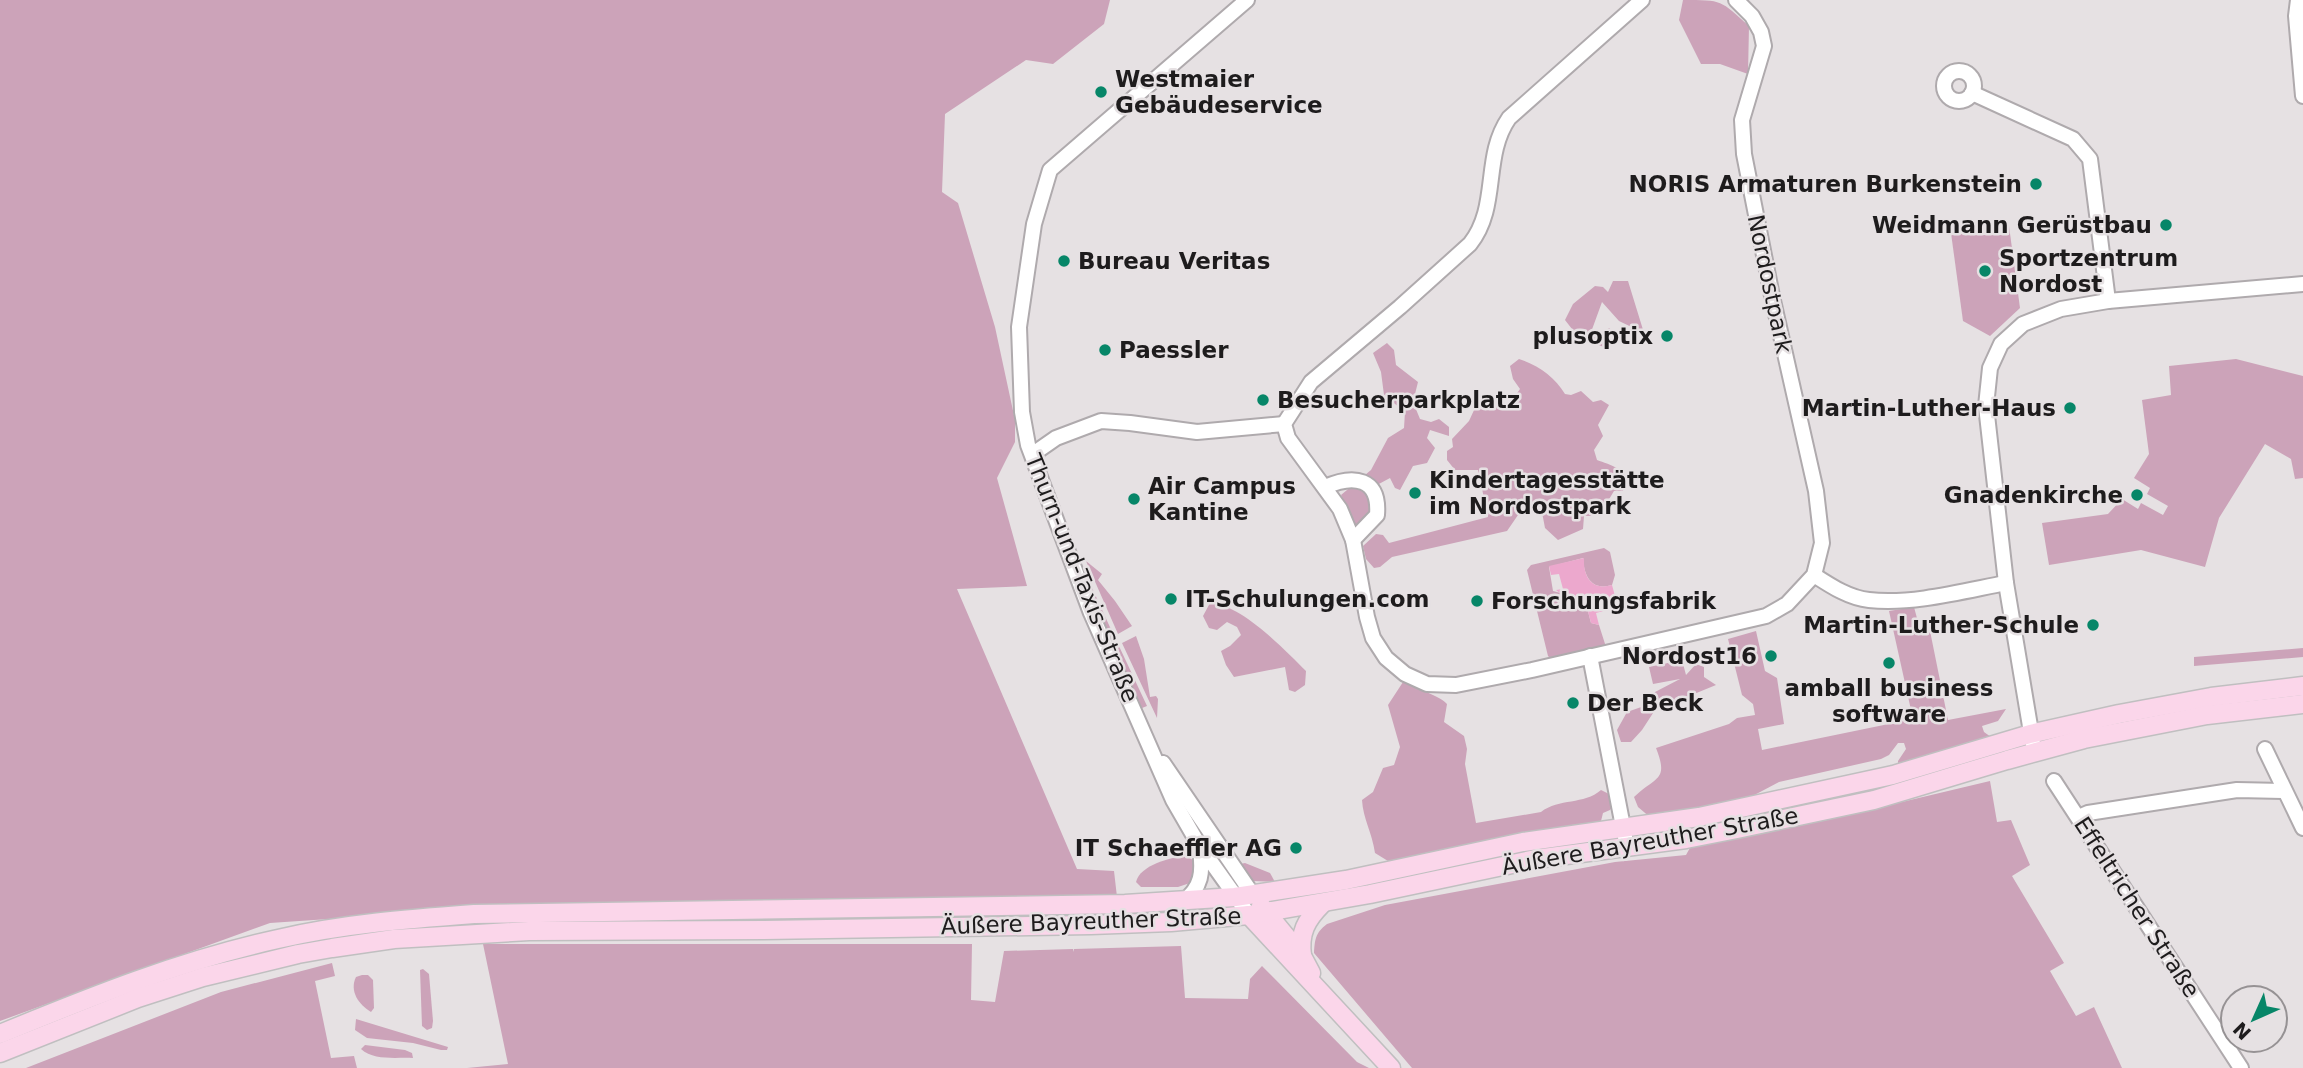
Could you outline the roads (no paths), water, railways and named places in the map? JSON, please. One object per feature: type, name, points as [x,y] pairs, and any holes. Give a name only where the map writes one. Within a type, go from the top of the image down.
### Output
[{"type":"main road","name":"Äußere Bayreuther Straße","points":[[0,1034],[132,982],[201,959],[277,939],[394,920],[474,914],[1184,902],[1253,895],[1346,880],[1515,844],[1699,817],[1836,789],[2032,743],[2180,702],[2303,687]]},
{"type":"main road","name":"Äußere Bayreuther Straße","points":[[0,1053],[138,998],[203,977],[298,954],[394,939],[529,931],[1129,924],[1257,914],[1322,904],[1517,862],[1737,829],[1874,800],[2032,743],[2249,709],[2303,704]]},
{"type":"main road","points":[[1253,895],[1257,914],[1291,962],[1321,990],[1391,1068]]},
{"type":"main road","points":[[1301,956],[1304,926],[1322,904]]},
{"type":"main road","points":[[1257,914],[1301,956],[1321,990]]},
{"type":"street","name":"Thurn-und-Taxis-Straße","points":[[1248,0],[1050,170],[1034,224],[1019,327],[1022,412],[1028,445],[1091,613],[1164,781],[1199,845],[1235,897],[1257,914]]},
{"type":"street","points":[[1642,0],[1509,118],[1498,139],[1486,217],[1479,233],[1470,244],[1311,382],[1284,424],[1288,438],[1340,509],[1353,540],[1373,638],[1386,658],[1405,674],[1427,684],[1447,686],[1766,616],[1787,604],[1814,575],[1839,590],[1868,600],[1941,595],[2006,583]]},
{"type":"street","name":"Nordostpark","points":[[1736,0],[1752,16],[1761,32],[1764,47],[1742,120],[1744,154],[1777,320],[1816,491],[1822,543],[1814,575]]},
{"type":"street","points":[[2298,0],[2296,16],[2303,96]]},
{"type":"street","points":[[1972,93],[2073,139],[2090,159],[2108,301]]},
{"type":"street","points":[[2032,743],[2006,583],[1986,406],[1990,368],[2001,344],[2024,324],[2060,309],[2108,301],[2303,284]]},
{"type":"street","points":[[1033,454],[1056,438],[1101,421],[1197,432],[1284,424]]},
{"type":"street","points":[[1325,487],[1343,479],[1359,480],[1371,487],[1378,500],[1377,515],[1353,540]]},
{"type":"street","points":[[1590,656],[1627,847]]},
{"type":"street","name":"Thurn-und-Taxis-Straße","points":[[1150,744],[1253,895]]},
{"type":"street","points":[[2265,749],[2283,791],[2302,825]]},
{"type":"street","name":"Effeltricher Straße","points":[[2054,781],[2241,1068]]},
{"type":"street","points":[[2079,817],[2088,813],[2237,790],[2283,791]]},
{"type":"street","points":[[1184,902],[1202,877],[1199,845]]},
{"type":"place","name":"Westmaier Gebäudeservice","points":[[1101,92]]},
{"type":"place","name":"NORIS Armaturen Burkenstein","points":[[2036,184]]},
{"type":"place","name":"Weidmann Gerüstbau","points":[[2166,225]]},
{"type":"place","name":"Bureau Veritas","points":[[1064,261]]},
{"type":"place","name":"Sportzentrum Nordost","points":[[1985,271]]},
{"type":"place","name":"plusoptix","points":[[1667,336]]},
{"type":"place","name":"Paessler","points":[[1105,350]]},
{"type":"place","name":"Besucherparkplatz","points":[[1263,400]]},
{"type":"place","name":"Martin-Luther-Haus","points":[[2070,408]]},
{"type":"place","name":"Kindertagesstätte im Nordostpark","points":[[1415,493]]},
{"type":"place","name":"Gnadenkirche","points":[[2137,495]]},
{"type":"place","name":"Air Campus Kantine","points":[[1134,499]]},
{"type":"place","name":"IT-Schulungen.com","points":[[1171,599]]},
{"type":"place","name":"Forschungsfabrik","points":[[1477,601]]},
{"type":"place","name":"Martin-Luther-Schule","points":[[2093,625]]},
{"type":"place","name":"Nordost16","points":[[1771,656]]},
{"type":"place","name":"amball business software","points":[[1889,663]]},
{"type":"place","name":"Der Beck","points":[[1573,703]]},
{"type":"place","name":"IT Schaeffler AG","points":[[1296,848]]}]
